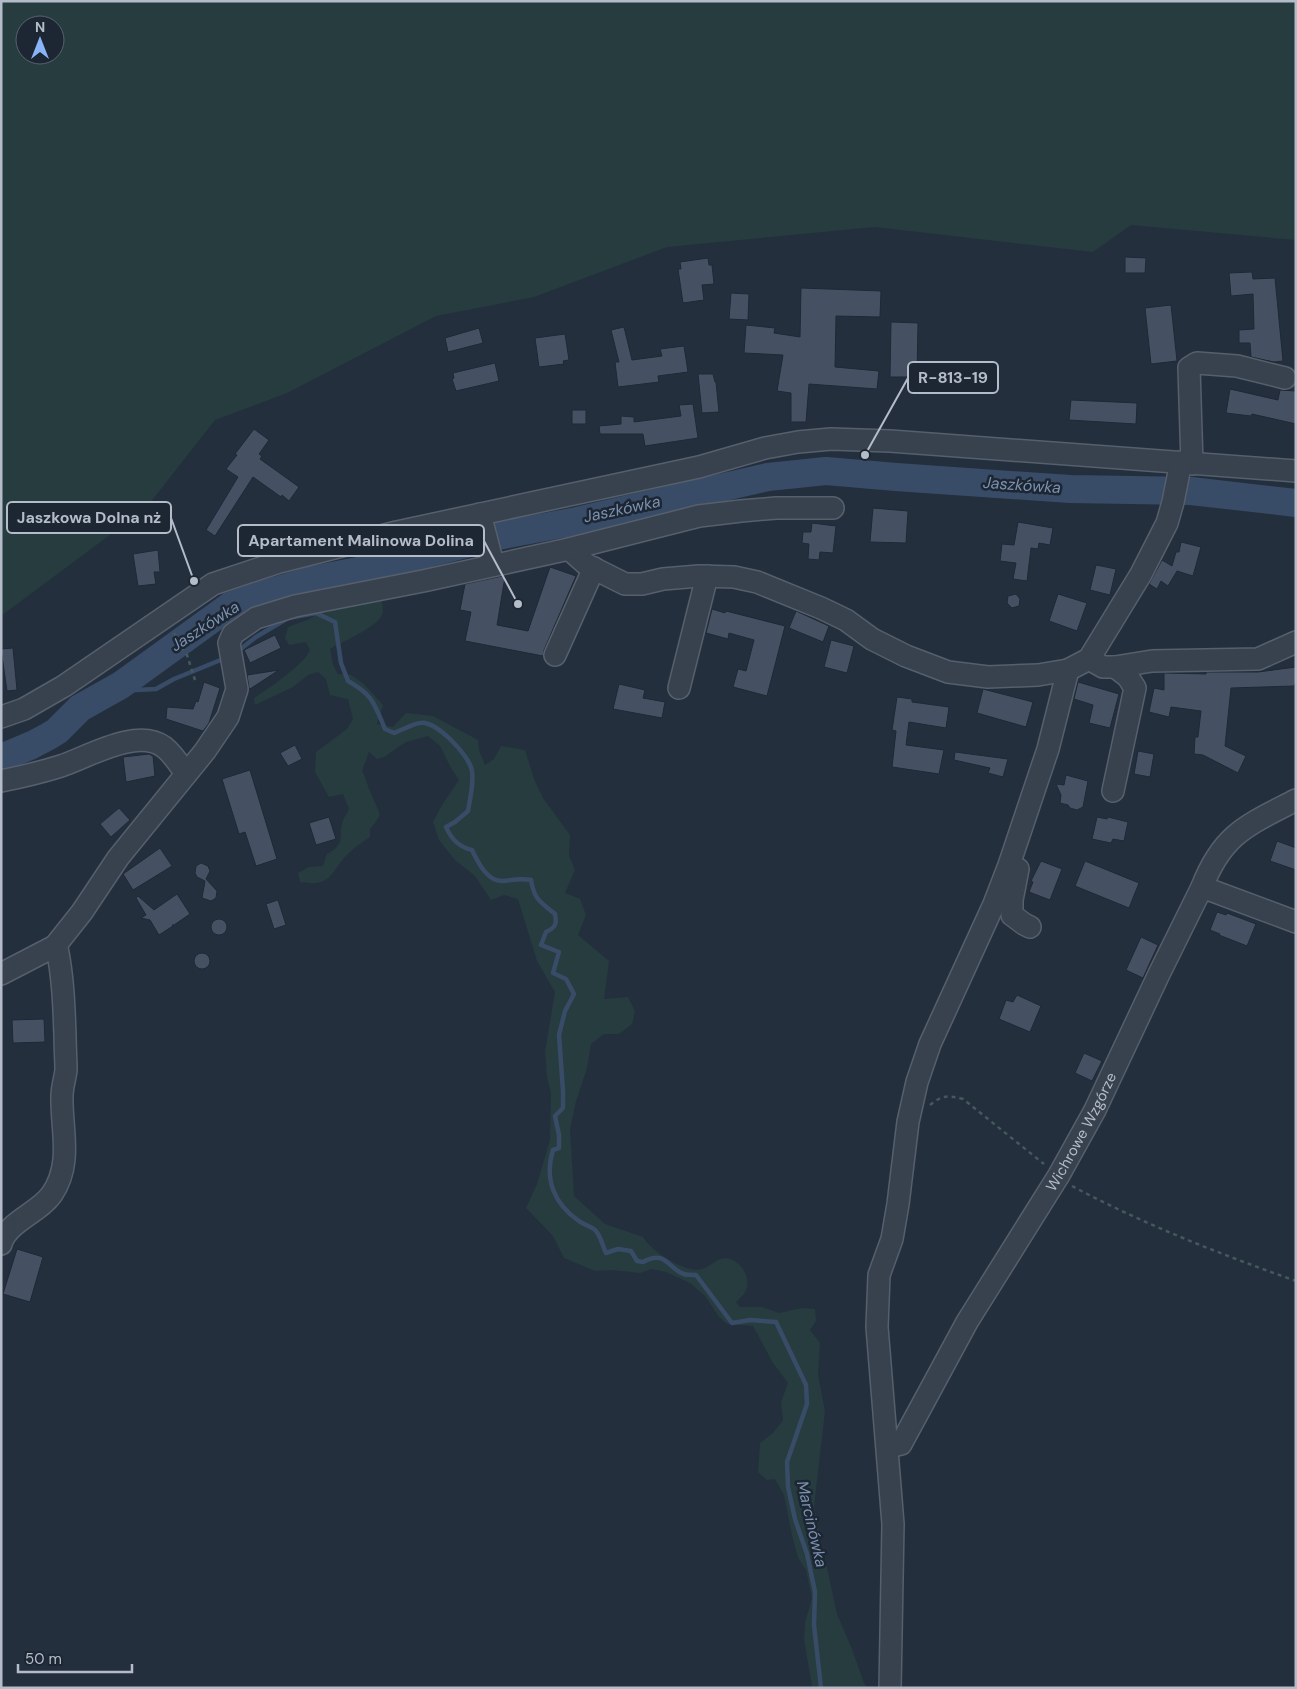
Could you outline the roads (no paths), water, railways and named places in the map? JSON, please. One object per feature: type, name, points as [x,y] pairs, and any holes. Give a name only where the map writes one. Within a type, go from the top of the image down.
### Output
[{"type":"street","points":[[569,549],[587,565],[625,584],[642,584],[663,579],[707,576],[734,577],[757,582],[821,608],[846,620],[872,639],[906,656],[948,672],[988,677],[1038,675],[1068,670],[1089,659],[1140,574],[1166,523],[1184,469],[1189,368],[1197,363],[1237,366],[1285,378]]},
{"type":"street","points":[[1,717],[24,709],[64,686],[213,584],[279,562],[397,532],[482,520],[699,467],[765,448],[831,439],[890,441],[1184,469],[1200,463],[1296,471]]},
{"type":"street","points":[[1,974],[55,946],[82,912],[134,837],[205,751],[228,717],[237,689],[229,643],[233,634],[256,618],[295,606],[423,581],[492,558],[569,549],[699,516],[750,510],[833,508]]},
{"type":"street","points":[[482,520],[492,558]]},
{"type":"street","points":[[555,655],[594,568]]},
{"type":"street","points":[[679,688],[707,576]]},
{"type":"street","points":[[1089,659],[1103,667],[1152,661],[1258,659],[1296,642]]},
{"type":"street","points":[[1113,791],[1136,688],[1128,677],[1114,667]]},
{"type":"street","points":[[890,1688],[894,1524],[877,1327],[880,1275],[892,1239],[908,1122],[916,1082],[930,1044],[994,904],[1022,829],[1048,749],[1068,670]]},
{"type":"street","points":[[1,781],[63,766],[93,753],[128,742],[144,740],[163,747],[186,774]]},
{"type":"street","name":"Wichrowe Wzgórze","points":[[888,1447],[901,1444],[967,1322],[1059,1176],[1096,1110],[1173,944],[1202,887],[1209,868],[1229,839],[1259,819],[1296,800]]},
{"type":"street","points":[[1022,829],[1020,854],[1012,900],[1012,916],[1030,927]]},
{"type":"street","points":[[1202,887],[1296,922]]},
{"type":"street","points":[[1,1244],[3,1236],[12,1227],[35,1211],[52,1194],[64,1160],[66,1139],[61,1095],[66,1071],[65,1013],[63,976],[55,946]]},
{"type":"waterway","name":"Jaszkówka","points":[[1,758],[32,745],[57,731],[80,708],[121,685],[230,606],[312,580],[363,570],[498,536],[577,521],[768,477],[826,471],[1070,489],[1191,491],[1296,503]]},
{"type":"waterway","name":"Marcinówka","points":[[238,651],[256,637],[288,618],[316,613],[335,622],[341,663],[348,681],[372,700],[385,729],[394,733],[420,723],[435,727],[459,748],[470,765],[472,771],[472,791],[468,811],[446,827],[453,839],[459,845],[472,850],[484,870],[492,878],[503,881],[531,880],[538,900],[555,914],[555,925],[546,932],[541,945],[559,952],[553,973],[566,979],[574,994],[565,1011],[559,1035],[563,1108],[555,1116],[559,1135],[559,1148],[553,1150],[551,1161],[550,1171],[553,1190],[557,1199],[570,1214],[596,1231],[606,1253],[618,1249],[631,1251],[637,1261],[662,1259],[679,1272],[696,1275],[732,1323],[750,1320],[776,1322],[806,1385],[807,1404],[787,1462],[788,1487],[795,1519],[807,1554],[815,1592],[814,1625],[821,1688]]},
{"type":"waterway","name":"Marcinówka","points":[[116,688],[156,689],[174,679],[223,659]]},
{"type":"place","name":"R-813-19","points":[[865,455]]},
{"type":"place","name":"Jaszkowa Dolna nż","points":[[194,581]]},
{"type":"place","name":"Apartament Malinowa Dolina","points":[[518,604]]}]
